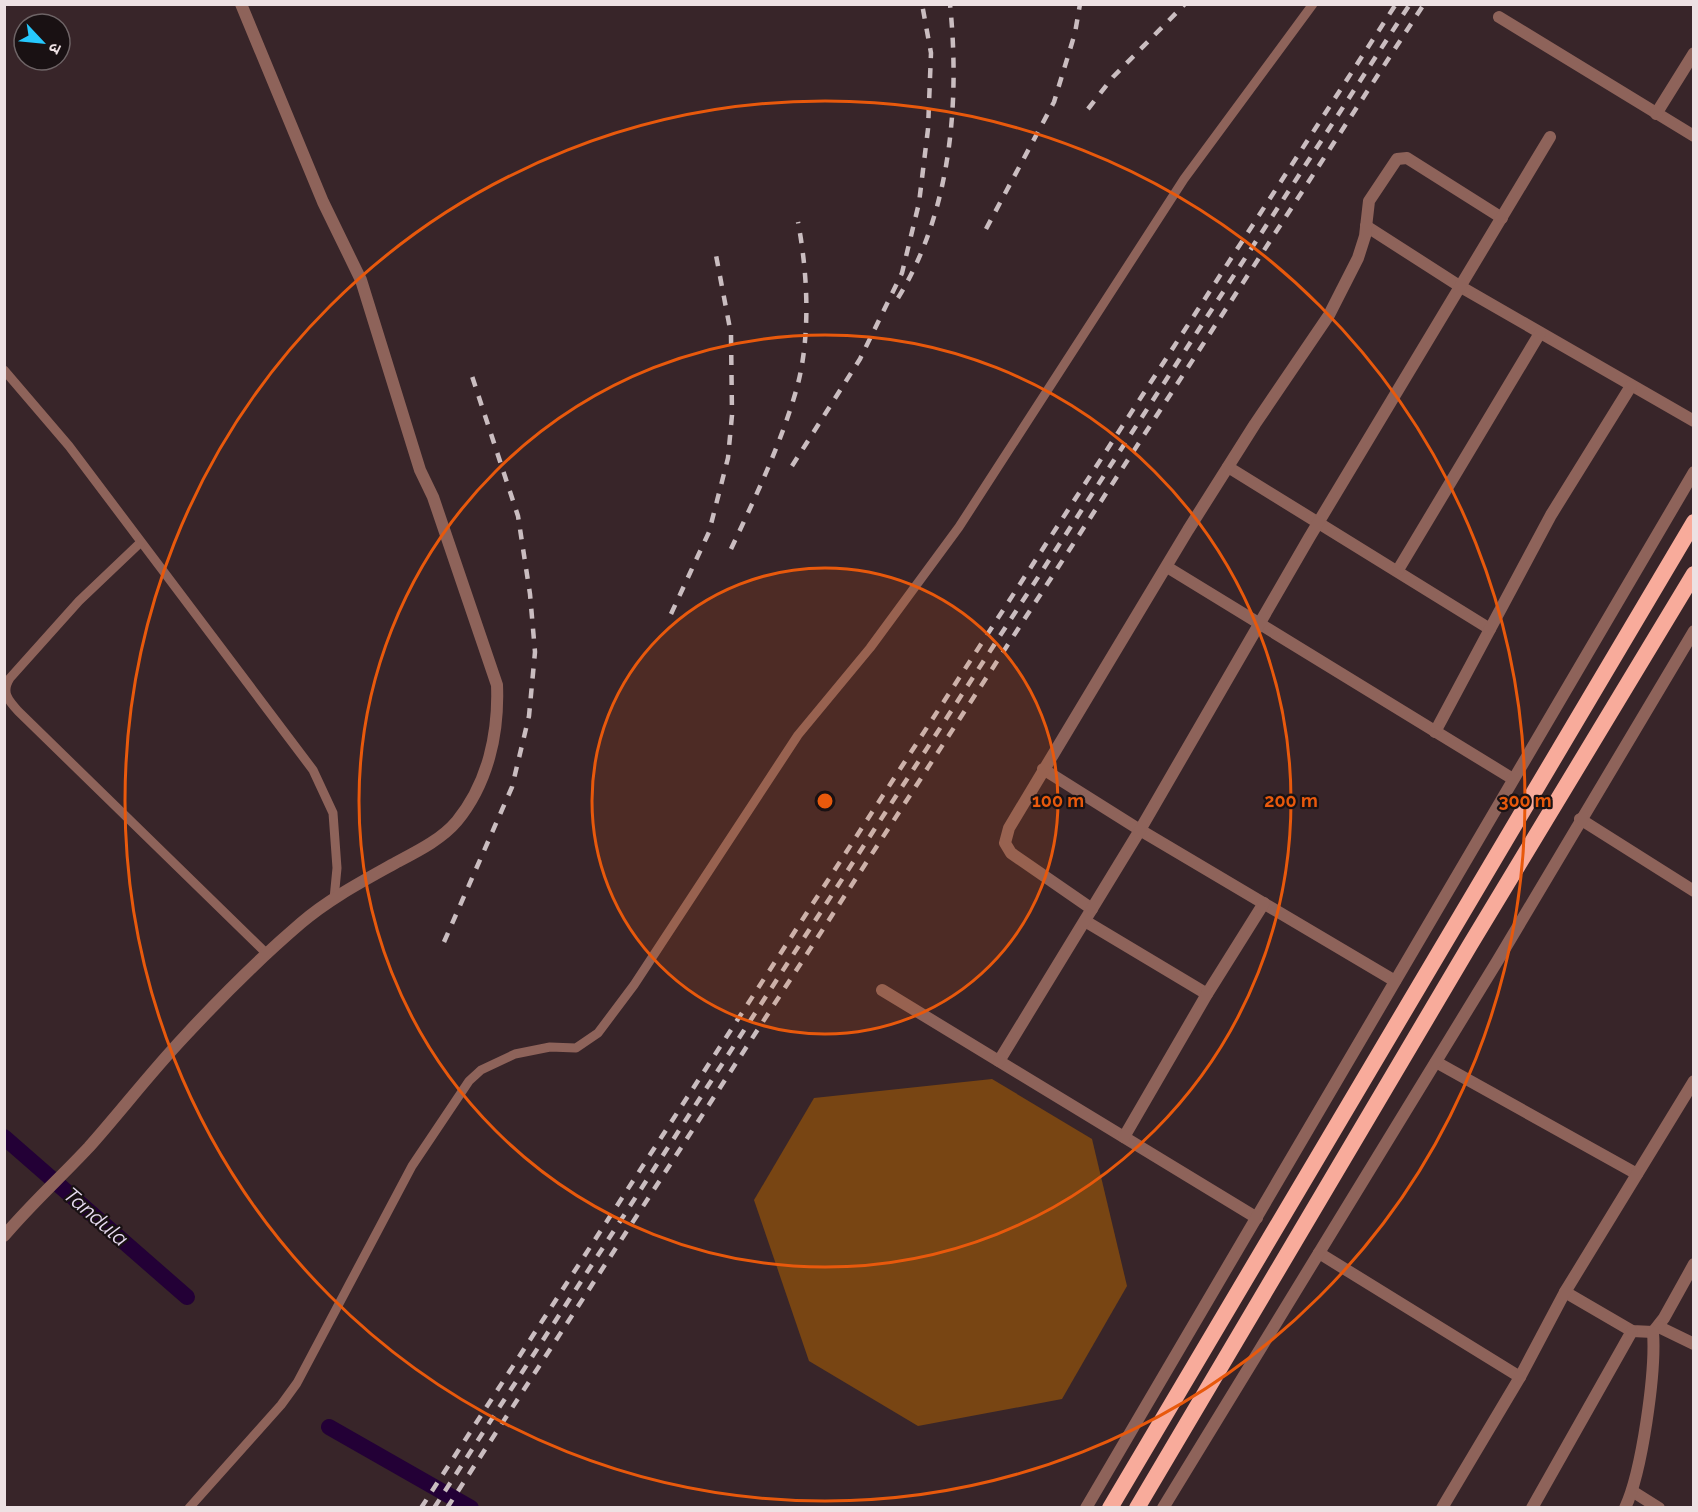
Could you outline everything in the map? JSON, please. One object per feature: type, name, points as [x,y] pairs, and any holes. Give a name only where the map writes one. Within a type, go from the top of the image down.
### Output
[{"type":"highway","points":[[1110,1508],[1694,522]]},
{"type":"highway","points":[[1137,1508],[1510,879],[1694,574]]},
{"type":"street","points":[[4,1236],[29,1206],[88,1147],[183,1037],[267,954],[301,923],[334,899],[432,842],[459,818],[476,789],[495,737],[498,711],[497,685],[433,497],[420,470],[361,280],[323,202],[241,4]]},
{"type":"street","points":[[1499,17],[1694,136]]},
{"type":"street","points":[[1656,114],[1694,53]]},
{"type":"street","points":[[999,1061],[1140,830],[1319,523],[1550,137]]},
{"type":"street","points":[[1092,909],[1019,860],[1005,843],[1009,828],[1228,467],[1329,315],[1358,258],[1369,201],[1393,162],[1402,158],[1415,162],[1502,218]]},
{"type":"street","points":[[1366,226],[1461,287],[1694,421]]},
{"type":"street","points":[[1398,570],[1540,333]]},
{"type":"street","points":[[1435,732],[1551,515],[1631,386]]},
{"type":"street","points":[[1228,467],[1490,629]]},
{"type":"street","points":[[1086,1508],[1694,472]]},
{"type":"street","points":[[1167,567],[1513,779]]},
{"type":"street","points":[[1163,1508],[1436,1062],[1694,631]]},
{"type":"street","points":[[1043,769],[1140,830],[1395,981]]},
{"type":"street","points":[[1580,819],[1694,891]]},
{"type":"street","points":[[1124,1137],[1207,994],[1264,903]]},
{"type":"street","points":[[1085,921],[1207,994]]},
{"type":"street","points":[[882,990],[1257,1218]]},
{"type":"street","points":[[1436,1062],[1637,1174]]},
{"type":"street","points":[[1442,1508],[1520,1377],[1565,1292],[1694,1081]]},
{"type":"street","points":[[1319,1253],[1520,1377]]},
{"type":"street","points":[[1625,1508],[1632,1491],[1642,1441],[1656,1329],[1692,1270]]},
{"type":"street","points":[[1565,1292],[1632,1331],[1656,1329],[1694,1344]]},
{"type":"street","points":[[1532,1508],[1632,1331]]},
{"type":"street","points":[[1632,1491],[1659,1508]]},
{"type":"lane","points":[[189,1508],[281,1405],[297,1383],[412,1166],[469,1081],[481,1070],[516,1054],[550,1047],[576,1048],[598,1033],[634,985],[798,735],[870,648],[959,527],[1184,179],[1313,4]]},
{"type":"lane","points":[[4,370],[69,446],[313,770],[333,813],[337,868],[334,899]]},
{"type":"lane","points":[[141,542],[79,601],[10,678],[5,686],[5,694],[18,711],[267,954]]},
{"type":"shaded area","points":[[992,1079],[1092,1139],[1127,1286],[1062,1399],[918,1426],[809,1361],[754,1200],[814,1098]]},
{"type":"waterway","name":"Tandula","points":[[4,1137],[187,1297]]},
{"type":"waterway","name":"Tandula","points":[[329,1427],[471,1508]]},
{"type":"railway","points":[[792,466],[860,359],[902,273],[919,203],[928,129],[931,53],[922,4]]},
{"type":"railway","points":[[898,298],[916,265],[930,230],[948,156],[954,80],[950,4]]},
{"type":"railway","points":[[986,229],[1054,102],[1075,33],[1080,4]]},
{"type":"railway","points":[[1088,109],[1113,77],[1185,4]]},
{"type":"railway","points":[[421,1508],[1396,4]]},
{"type":"railway","points":[[434,1508],[1410,4]]},
{"type":"railway","points":[[447,1508],[1424,4]]},
{"type":"railway","points":[[731,549],[775,452],[801,371],[806,329],[806,285],[798,222]]},
{"type":"railway","points":[[671,614],[709,532],[728,458],[732,415],[731,334],[715,250]]},
{"type":"railway","points":[[444,942],[512,787],[529,716],[535,652],[530,594],[518,516],[470,370]]}]
